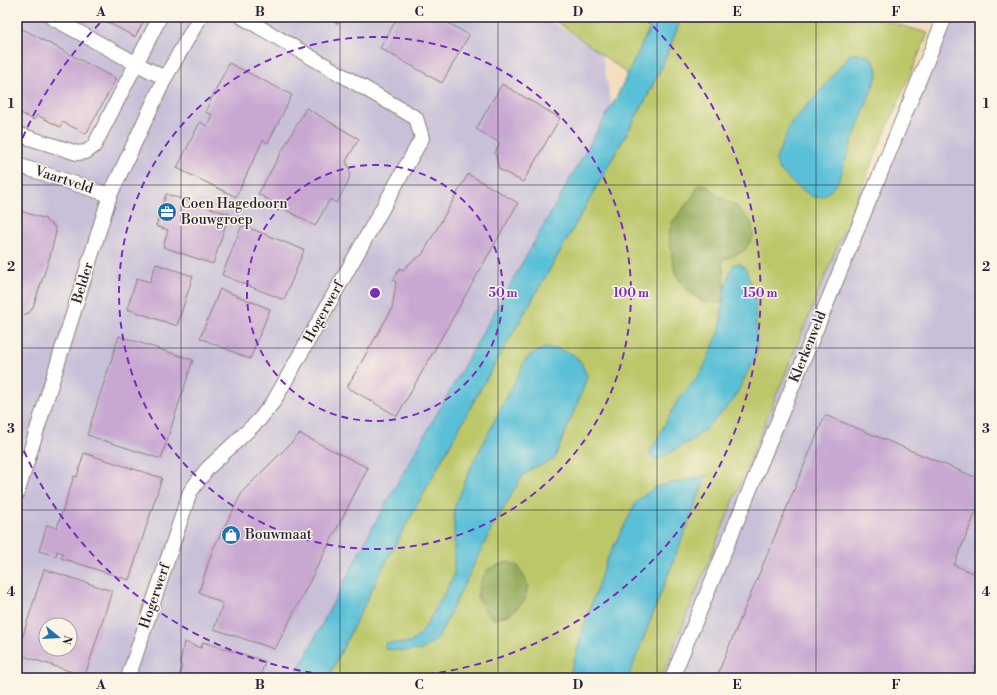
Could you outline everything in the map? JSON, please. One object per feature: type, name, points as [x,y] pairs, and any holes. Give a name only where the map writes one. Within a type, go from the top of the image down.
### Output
[{"type":"street","points":[[52,17],[137,64],[166,78]]},
{"type":"street","points":[[17,134],[77,153],[86,152],[94,146],[160,17]]},
{"type":"street","name":"Belder","points":[[17,494],[110,195],[166,78],[200,17]]},
{"type":"street","name":"Hogerwerf","points":[[128,678],[190,492],[207,469],[259,420],[274,401],[422,138],[416,118],[242,17]]},
{"type":"street","name":"Klerkenveld","points":[[672,678],[945,17]]},
{"type":"street","name":"Vaartveld","points":[[17,165],[110,195]]},
{"type":"shaded area","points":[[17,17],[541,17],[601,49],[612,109],[295,678],[17,678]]},
{"type":"shaded area","points":[[682,17],[782,161],[871,186],[945,17],[980,17],[980,678],[328,678],[662,66]]},
{"type":"green space","points":[[550,17],[655,17],[628,74]]},
{"type":"green space","points":[[682,17],[871,17],[928,33],[861,188],[661,678],[328,678],[381,571],[481,388],[646,99],[662,66]]},
{"type":"green space","points":[[699,184],[708,186],[716,195],[737,207],[752,223],[753,237],[744,251],[722,260],[725,285],[723,303],[702,302],[685,288],[676,275],[672,257],[669,234],[671,224],[693,196]]},
{"type":"green space","points":[[508,562],[518,566],[528,584],[525,600],[509,615],[494,619],[484,610],[477,595],[482,579],[488,569]]},
{"type":"water","points":[[655,17],[682,17],[662,66],[646,99],[481,388],[381,571],[328,678],[294,678],[372,528],[616,98]]},
{"type":"water","points":[[850,54],[864,54],[873,59],[878,73],[839,179],[833,188],[825,195],[813,197],[794,184],[778,168],[776,159],[791,123],[823,88]]},
{"type":"water","points":[[734,264],[741,264],[746,270],[755,296],[757,353],[733,401],[694,439],[657,460],[649,455],[676,403],[702,371],[720,330],[724,292]]},
{"type":"water","points":[[544,348],[558,349],[573,354],[582,364],[587,376],[554,460],[531,469],[528,473],[523,475],[492,528],[437,640],[421,650],[403,651],[385,649],[385,643],[410,643],[421,634],[454,576],[454,508],[472,465],[525,361],[529,356]]},
{"type":"water","points":[[707,475],[628,678],[569,678],[584,626],[606,561],[637,501],[655,487]]},
{"type":"building","points":[[98,17],[146,17],[135,37]]},
{"type":"building","points":[[325,17],[342,17],[338,24]]},
{"type":"building","points":[[398,17],[438,17],[469,35],[442,83],[380,48]]},
{"type":"building","points":[[17,26],[116,79],[86,134],[63,122],[60,127],[37,115],[34,120],[17,111]]},
{"type":"building","points":[[229,63],[292,95],[268,143],[263,140],[236,197],[177,168],[200,122],[207,126],[212,115],[205,112]]},
{"type":"building","points":[[502,84],[560,118],[523,182],[499,169],[495,153],[500,143],[476,129]]},
{"type":"building","points":[[306,108],[359,139],[346,161],[350,173],[348,183],[336,203],[330,199],[315,226],[258,194]]},
{"type":"building","points":[[468,174],[518,203],[397,416],[347,387],[392,309],[396,282],[393,280],[400,268],[403,270],[411,262],[422,255]]},
{"type":"building","points":[[166,194],[229,214],[213,264],[163,247],[168,230],[156,226]]},
{"type":"building","points":[[17,210],[46,219],[46,221],[54,226],[56,232],[50,256],[33,307],[29,313],[22,315],[17,315]]},
{"type":"building","points":[[242,225],[304,250],[284,300],[222,275]]},
{"type":"building","points":[[156,264],[193,276],[177,326],[127,309],[137,278],[150,282]]},
{"type":"building","points":[[220,289],[270,309],[250,359],[200,338]]},
{"type":"building","points":[[119,336],[193,360],[161,459],[87,435]]},
{"type":"building","points":[[825,415],[980,479],[980,502],[954,565],[980,576],[980,656],[971,678],[716,678]]},
{"type":"building","points":[[300,434],[368,468],[275,649],[214,629],[223,604],[199,592],[213,549],[243,491]]},
{"type":"building","points":[[84,453],[162,478],[129,580],[61,558],[63,553],[57,551],[56,556],[39,551],[47,525],[57,528],[74,476],[77,477]]},
{"type":"building","points":[[44,569],[112,591],[85,676],[17,654]]},
{"type":"building","points":[[184,642],[201,648],[203,642],[265,661],[260,678],[178,678],[182,667],[180,662]]},
{"type":"place","name":"Coen Hagedoorn Bouwgroep","points":[[167,212]]},
{"type":"place","name":"Bouwmaat","points":[[231,535]]}]
